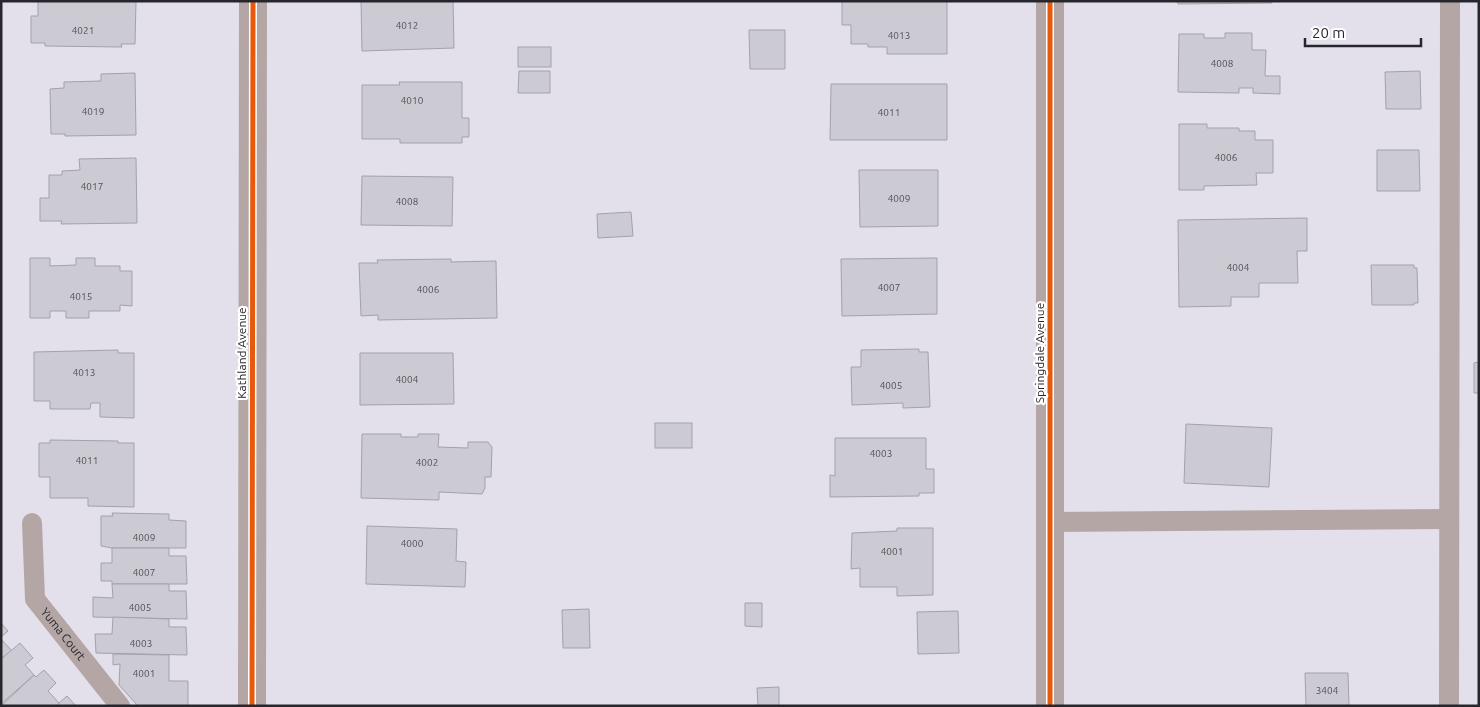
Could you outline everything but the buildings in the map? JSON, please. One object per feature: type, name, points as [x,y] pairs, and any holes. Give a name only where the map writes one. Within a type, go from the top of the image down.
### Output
[{"type":"street","name":"Kathland Avenue","points":[[252,1],[252,706]]},
{"type":"street","name":"Springdale Avenue","points":[[1050,1],[1050,706]]},
{"type":"lane","points":[[1449,706],[1450,1]]},
{"type":"lane","points":[[1050,522],[1449,519]]},
{"type":"lane","name":"Yuma Court","points":[[32,524],[35,599],[120,706]]},
{"type":"cycle path","points":[[252,706],[253,1]]},
{"type":"cycle path","points":[[1050,1],[1050,706]]}]
